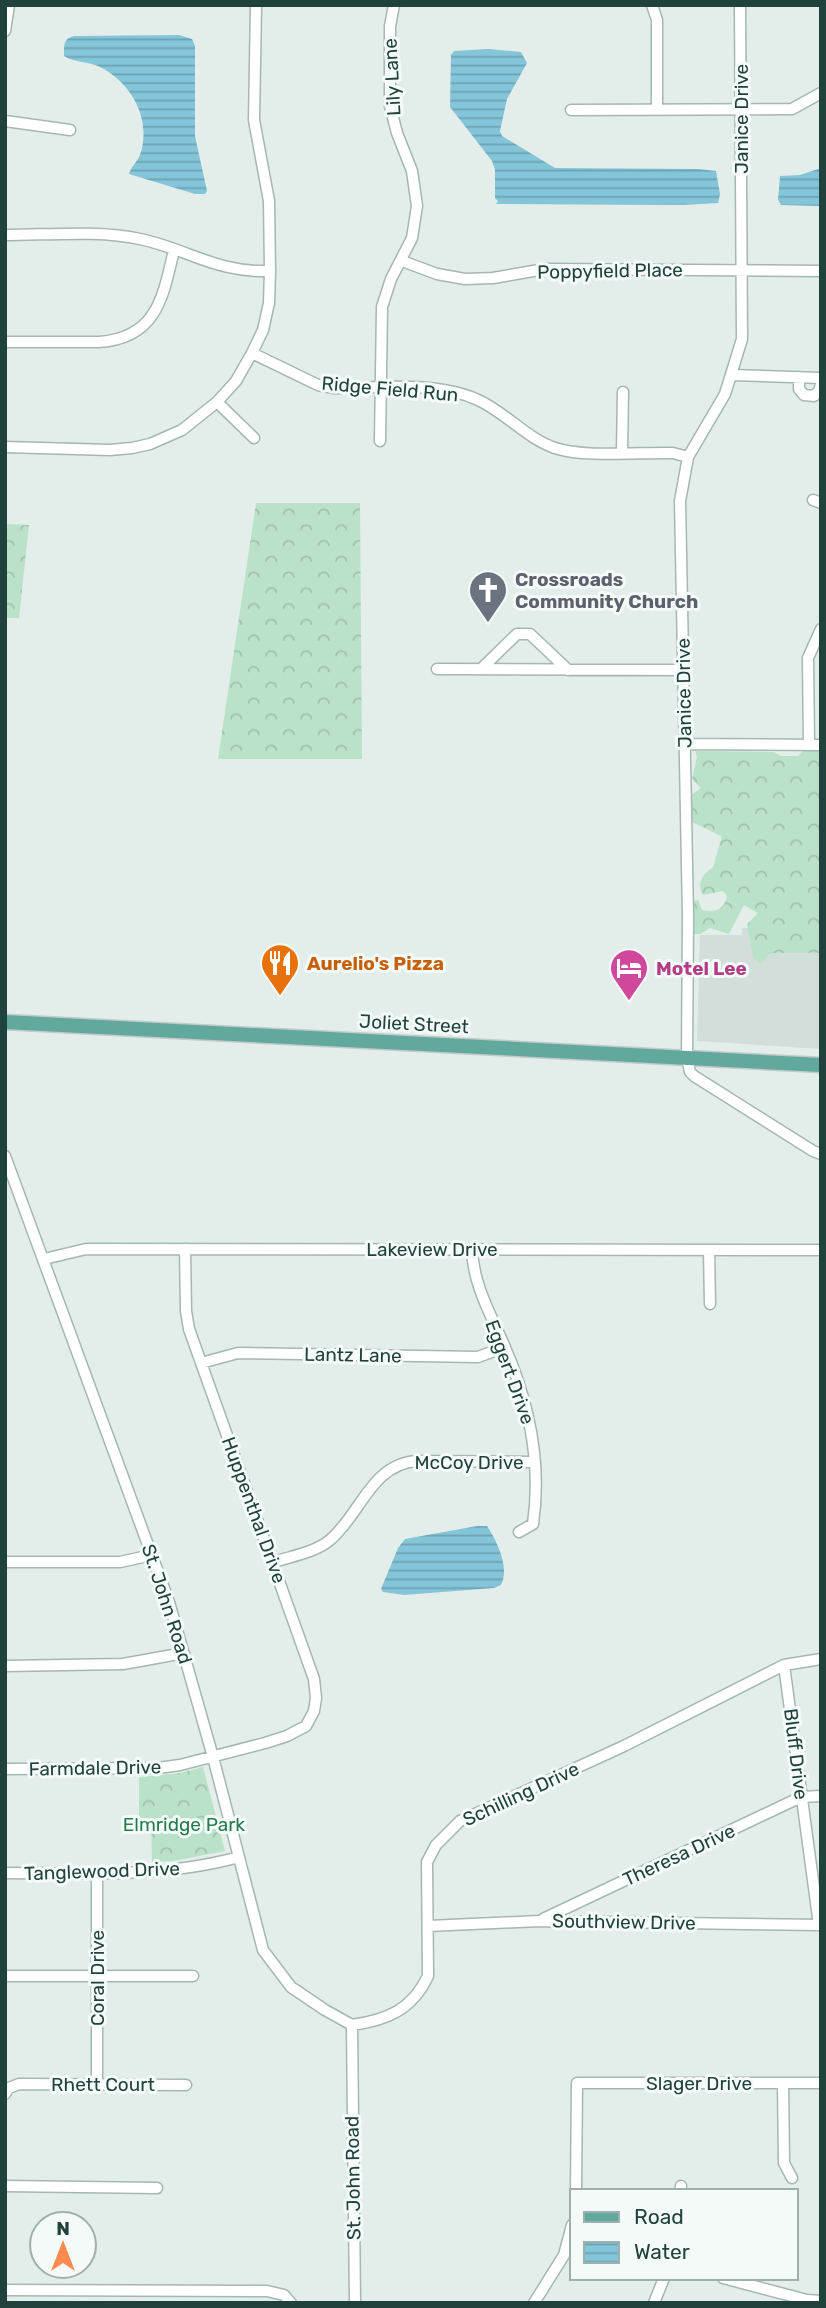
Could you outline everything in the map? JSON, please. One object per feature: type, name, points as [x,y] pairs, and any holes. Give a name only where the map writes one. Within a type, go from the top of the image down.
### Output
[{"type":"main road","name":"Joliet Street","points":[[5,1022],[821,1065]]},
{"type":"street","points":[[5,31],[9,5]]},
{"type":"street","points":[[5,447],[110,450],[132,448],[182,430],[217,402],[236,381],[253,353],[263,330],[269,303],[270,271],[269,201],[254,120],[256,5]]},
{"type":"street","points":[[652,5],[657,20],[657,110]]},
{"type":"street","name":"Janice Drive","points":[[687,1058],[680,501],[688,457],[725,394],[743,338],[740,5]]},
{"type":"street","name":"Lily Lane","points":[[380,441],[382,307],[391,279],[402,261],[414,230],[417,197],[410,161],[398,139],[390,106],[390,26],[393,6]]},
{"type":"street","points":[[571,110],[792,109],[821,93]]},
{"type":"street","points":[[5,121],[71,130]]},
{"type":"street","points":[[5,235],[117,236],[142,239],[234,270],[270,271]]},
{"type":"street","points":[[5,342],[99,342],[115,341],[129,336],[143,328],[158,307],[174,250]]},
{"type":"street","name":"Poppyfield Place","points":[[402,261],[437,274],[464,279],[493,278],[545,269],[821,271]]},
{"type":"street","name":"Ridge Field Run","points":[[253,353],[318,385],[334,388],[434,389],[457,393],[480,401],[554,448],[574,452],[673,453],[688,457]]},
{"type":"street","points":[[732,375],[821,378]]},
{"type":"street","points":[[799,377],[799,389],[804,395],[814,396],[820,391],[821,384]]},
{"type":"street","points":[[622,392],[622,452]]},
{"type":"street","points":[[217,402],[254,438]]},
{"type":"street","points":[[685,744],[815,745],[808,658],[821,629]]},
{"type":"street","points":[[481,669],[517,634],[524,633],[530,634],[568,670]]},
{"type":"street","points":[[437,669],[684,670]]},
{"type":"street","points":[[808,683],[821,683]]},
{"type":"street","points":[[687,1058],[690,1072],[694,1076],[813,1151],[821,1153]]},
{"type":"street","name":"St. John Road","points":[[5,1156],[152,1555],[184,1653],[263,1950],[291,1987],[352,2025],[355,2303]]},
{"type":"street","name":"Lakeview Drive","points":[[44,1259],[86,1249],[821,1250]]},
{"type":"street","name":"Huppenthal Drive","points":[[185,1249],[186,1311],[201,1363],[314,1679],[314,1712],[306,1726],[265,1743]]},
{"type":"street","name":"Eggert Drive","points":[[472,1249],[474,1276],[505,1347],[528,1410],[535,1462],[536,1504],[533,1524],[519,1532]]},
{"type":"street","points":[[709,1250],[710,1304]]},
{"type":"street","name":"Lantz Lane","points":[[201,1363],[238,1353],[478,1357],[505,1347]]},
{"type":"street","name":"McCoy Drive","points":[[274,1563],[327,1542],[347,1524],[376,1481],[397,1464],[416,1461],[535,1462]]},
{"type":"street","points":[[5,1562],[120,1562],[152,1555]]},
{"type":"street","points":[[5,1665],[123,1664],[184,1653]]},
{"type":"street","name":"Schilling Drive","points":[[352,2025],[387,2018],[410,2002],[429,1976],[427,1861],[436,1845],[460,1821],[624,1745],[785,1665],[821,1659]]},
{"type":"street","name":"Bluff Drive","points":[[785,1665],[820,1925]]},
{"type":"street","name":"Farmdale Drive","points":[[5,1769],[158,1768],[265,1743]]},
{"type":"street","name":"Theresa Drive","points":[[539,1921],[801,1797],[821,1796]]},
{"type":"street","name":"Tanglewood Drive","points":[[5,1873],[169,1871],[239,1857]]},
{"type":"street","name":"Coral Drive","points":[[97,1873],[97,2083]]},
{"type":"street","name":"Southview Drive","points":[[428,1926],[539,1921],[820,1925]]},
{"type":"street","points":[[5,1976],[194,1976]]},
{"type":"street","name":"Slager Drive","points":[[576,2189],[577,2083],[821,2083]]},
{"type":"street","points":[[783,2083],[784,2164],[792,2178]]},
{"type":"street","name":"Rhett Court","points":[[5,2094],[9,2088],[19,2084],[186,2085]]},
{"type":"street","points":[[5,2186],[157,2188]]},
{"type":"street","points":[[534,2303],[564,2255],[570,2232]]},
{"type":"street","points":[[654,2303],[663,2280]]},
{"type":"street","points":[[730,2280],[796,2298],[821,2301]]},
{"type":"street","points":[[5,2290],[267,2291],[284,2295],[291,2303]]},
{"type":"shaded area","points":[[742,928],[748,928],[753,958],[770,953],[821,953],[821,1049],[697,1041],[700,935],[742,935]]},
{"type":"green space","points":[[256,503],[360,503],[362,759],[218,759]]},
{"type":"green space","points":[[5,524],[29,525],[19,618],[5,618]]},
{"type":"green space","points":[[695,751],[774,752],[781,756],[798,756],[803,751],[821,751],[821,953],[770,953],[761,964],[753,958],[747,924],[758,913],[744,905],[729,934],[710,928],[700,934],[693,934],[693,902],[698,900],[702,910],[715,911],[724,905],[727,896],[723,891],[703,895],[700,887],[702,879],[713,867],[721,836],[692,822],[691,795],[701,788],[692,779],[697,757]]},
{"type":"green space","name":"Elmridge Park","points":[[203,1767],[225,1851],[173,1861],[152,1862],[151,1819],[139,1819],[139,1777],[180,1773]]},
{"type":"water","points":[[179,35],[192,39],[195,46],[195,136],[207,191],[205,194],[195,194],[129,174],[140,155],[143,142],[141,116],[130,93],[100,67],[64,56],[65,43],[74,36]]},
{"type":"water","points":[[488,49],[521,52],[527,63],[507,99],[500,131],[502,136],[555,168],[716,171],[720,194],[718,203],[496,204],[498,201],[495,198],[495,170],[492,161],[450,107],[451,55],[454,51]]},
{"type":"water","points":[[821,168],[821,206],[781,205],[778,200],[780,176],[800,175]]},
{"type":"water","points":[[487,1526],[498,1547],[504,1571],[501,1585],[494,1588],[404,1595],[383,1592],[381,1589],[398,1548],[405,1539]]},
{"type":"place","name":"Crossroads Community Church","points":[[488,624]]},
{"type":"place","name":"Aurelio's Pizza","points":[[280,997]]},
{"type":"place","name":"Motel Lee","points":[[629,1002]]}]
